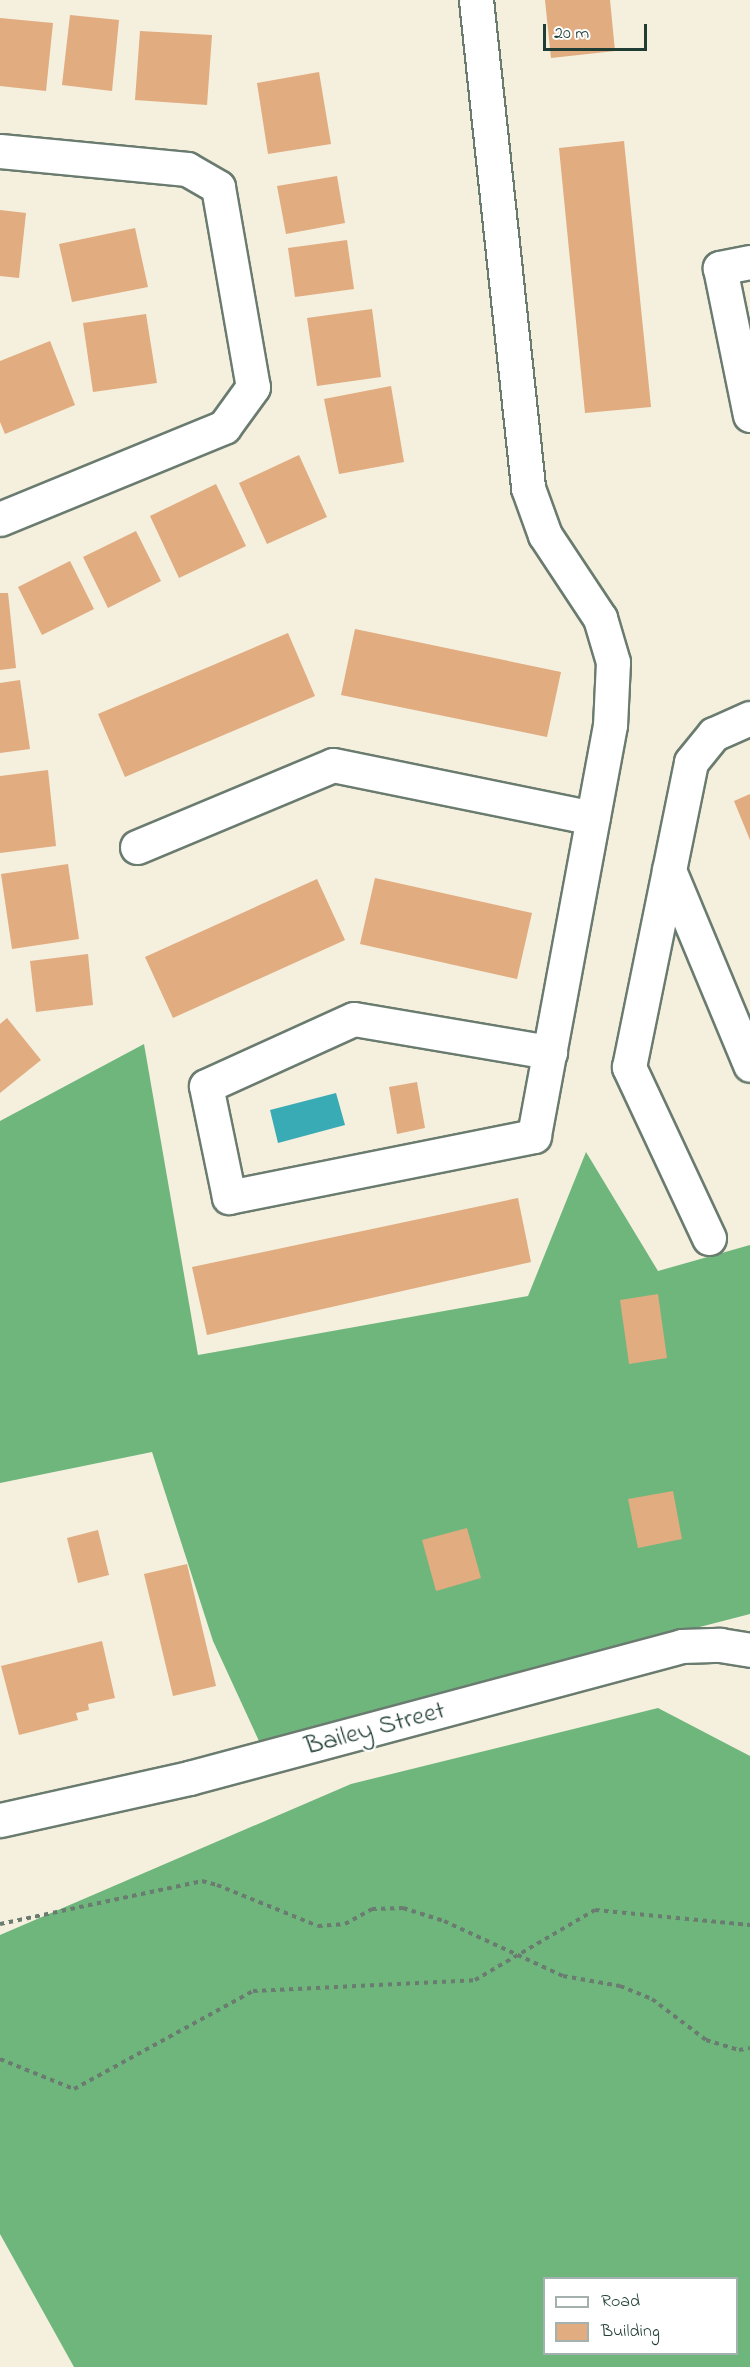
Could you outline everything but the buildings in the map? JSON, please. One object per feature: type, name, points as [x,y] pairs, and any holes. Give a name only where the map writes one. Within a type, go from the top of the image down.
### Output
[{"type":"street","points":[[476,0],[528,488],[545,535],[600,618],[613,662],[610,725],[550,1052],[534,1136],[229,1197],[206,1086],[354,1019],[550,1052]]},
{"type":"street","points":[[0,151],[187,170],[218,187],[253,387],[224,427],[0,519]]},
{"type":"street","points":[[750,262],[720,268],[750,415]]},
{"type":"street","points":[[709,1238],[629,1067],[691,762],[714,734],[750,718]]},
{"type":"street","points":[[137,847],[333,765],[593,818]]},
{"type":"street","points":[[669,870],[750,1065]]},
{"type":"street","name":"Bailey Street","points":[[0,1820],[189,1778],[682,1647],[720,1645],[750,1650]]},
{"type":"path","points":[[0,1924],[202,1881],[218,1885],[318,1926],[345,1924],[372,1909],[403,1908],[444,1922],[519,1954],[563,1976],[620,1986],[652,1999],[706,2040],[739,2050],[750,2048]]},
{"type":"path","points":[[0,2059],[74,2089],[253,1991],[475,1980],[595,1910],[750,1925]]},
{"type":"green space","points":[[144,1044],[198,1355],[528,1296],[586,1152],[658,1271],[750,1245],[750,1614],[259,1741],[213,1641],[152,1452],[0,1483],[0,1121]]},
{"type":"green space","points":[[658,1708],[750,1756],[750,2367],[74,2367],[0,2234],[0,1935],[351,1784]]},
{"type":"water","points":[[336,1093],[345,1125],[278,1143],[270,1110]]}]
